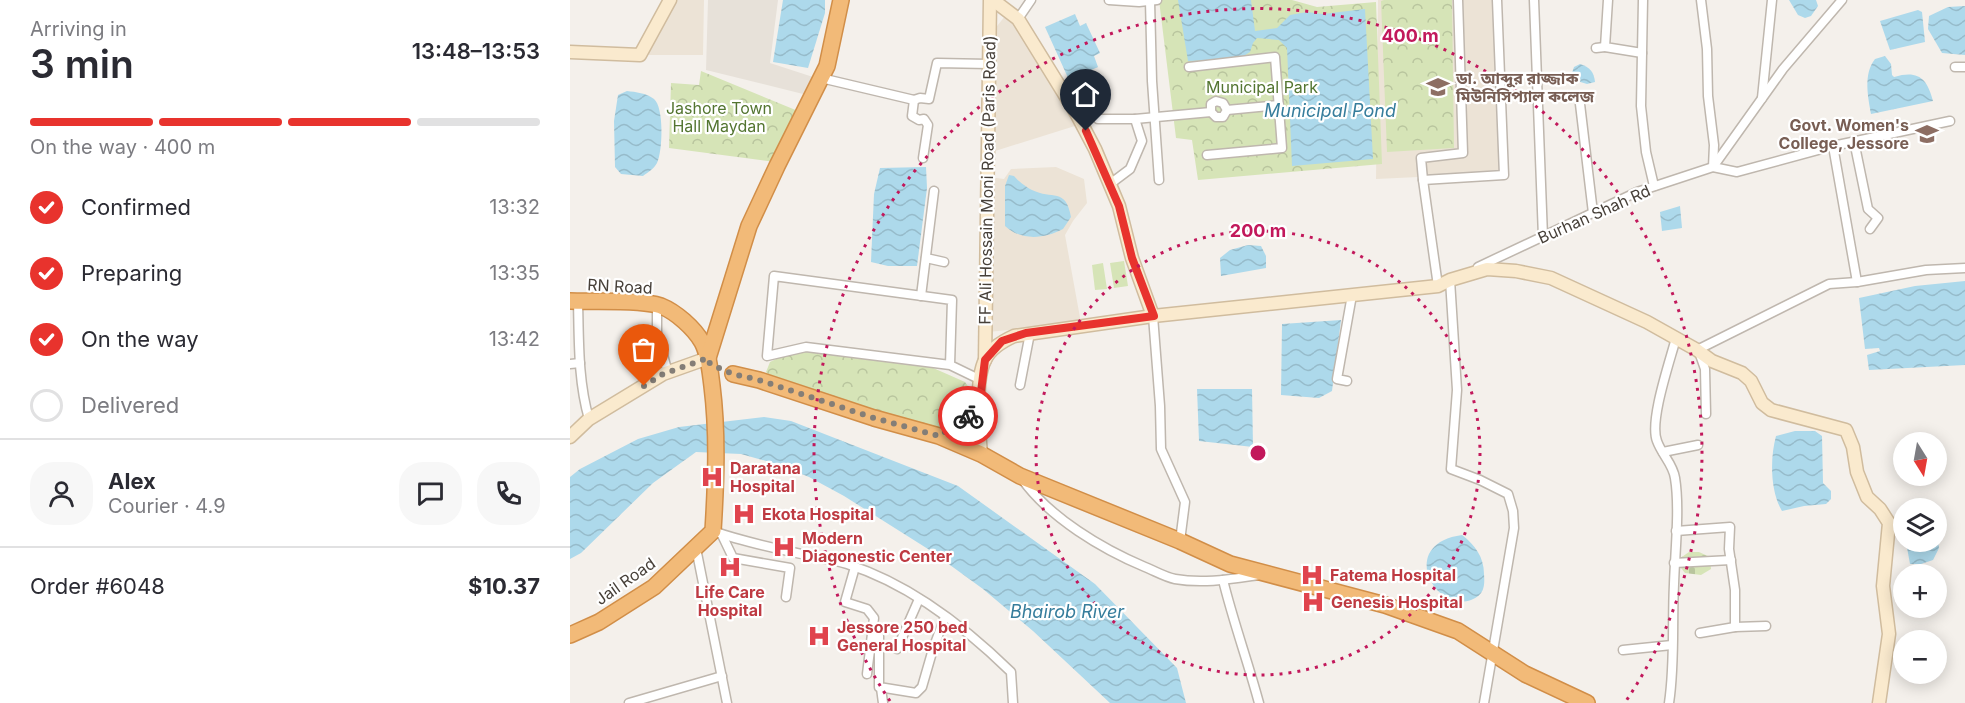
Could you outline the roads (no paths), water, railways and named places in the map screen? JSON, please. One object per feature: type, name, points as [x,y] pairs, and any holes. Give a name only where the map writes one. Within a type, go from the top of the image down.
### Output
[{"type":"highway","points":[[717,533],[714,412],[709,361],[749,226],[829,61],[841,0]]},
{"type":"highway","name":"RN Road","points":[[574,301],[657,305],[672,312],[702,341],[709,361]]},
{"type":"highway","points":[[709,361],[760,388],[795,401],[904,434],[974,451]]},
{"type":"highway","points":[[733,374],[939,436],[974,451],[1020,476],[1180,541],[1230,564],[1385,605],[1458,631],[1525,674],[1587,703]]},
{"type":"highway","name":"Jail Road","points":[[570,635],[599,622],[654,587],[696,548],[717,533]]},
{"type":"street","points":[[570,52],[640,55],[670,0]]},
{"type":"street","points":[[992,0],[1018,19],[1076,112],[1119,206],[1132,258],[1154,316],[1161,449],[1185,502],[1180,541]]},
{"type":"street","name":"FF Ali Hossain Moni Road (Paris Road)","points":[[974,451],[985,360],[992,0]]},
{"type":"street","points":[[1018,19],[1031,0]]},
{"type":"street","points":[[1109,0],[1154,1],[1152,81],[1159,180]]},
{"type":"street","points":[[1438,286],[1421,158],[1463,153],[1458,0]]},
{"type":"street","points":[[1423,180],[1504,175],[1497,0]]},
{"type":"street","points":[[1534,0],[1543,237]]},
{"type":"street","points":[[1608,0],[1601,48],[1642,53]]},
{"type":"street","points":[[1643,0],[1641,106],[1646,152],[1654,186]]},
{"type":"street","points":[[1701,0],[1714,145],[1713,167]]},
{"type":"street","points":[[1762,98],[1772,0]]},
{"type":"street","points":[[1713,167],[1784,69],[1842,0]]},
{"type":"street","points":[[1189,67],[1275,57],[1282,148],[1207,155]]},
{"type":"street","points":[[821,78],[914,100],[929,99],[937,63],[989,64]]},
{"type":"street","points":[[1955,67],[1965,67]]},
{"type":"street","points":[[914,100],[912,116],[919,120],[924,119],[928,125],[923,158]]},
{"type":"street","points":[[1098,119],[1135,119],[1211,112],[1210,104],[1216,101],[1223,103],[1227,110],[1279,105]]},
{"type":"street","points":[[1580,104],[1593,213]]},
{"type":"street","points":[[1110,184],[1130,169],[1142,141],[1135,119]]},
{"type":"street","points":[[1713,167],[1737,172],[1833,146],[1950,121]]},
{"type":"street","points":[[1854,141],[1868,209],[1878,218],[1870,229]]},
{"type":"street","points":[[1833,146],[1857,282]]},
{"type":"street","name":"Burhan Shah Rd","points":[[1450,280],[1637,192],[1713,167]]},
{"type":"street","points":[[921,296],[934,191]]},
{"type":"street","points":[[926,258],[945,262]]},
{"type":"street","points":[[1698,351],[1829,284],[1857,282],[1926,270],[1965,268]]},
{"type":"street","points":[[985,360],[1002,341],[1030,333],[1154,316],[1438,286],[1487,269],[1516,271],[1551,278],[1647,322],[1712,361],[1742,373],[1751,381],[1762,403],[1771,410],[1846,430],[1853,447],[1857,472],[1867,496],[1880,509],[1889,523],[1883,586],[1889,634],[1879,703]]},
{"type":"street","points":[[950,365],[952,300],[774,276],[767,356],[806,347],[950,365],[981,380]]},
{"type":"street","points":[[1450,280],[1457,390],[1451,469],[1508,494],[1513,511],[1514,528],[1484,703]]},
{"type":"street","points":[[1347,381],[1337,379],[1352,295]]},
{"type":"street","points":[[574,301],[583,399],[589,419]]},
{"type":"street","points":[[657,305],[657,333],[668,373]]},
{"type":"street","points":[[1020,384],[1030,333]]},
{"type":"street","points":[[1669,703],[1672,680],[1676,531],[1675,478],[1670,462],[1656,440],[1656,412],[1676,339]]},
{"type":"street","points":[[1698,351],[1705,369],[1706,414]]},
{"type":"street","points":[[570,437],[589,419],[668,373],[709,361]]},
{"type":"street","points":[[570,364],[580,363]]},
{"type":"street","points":[[939,436],[979,408]]},
{"type":"street","points":[[1663,452],[1698,445]]},
{"type":"street","points":[[1020,476],[1042,502],[1099,546],[1174,579],[1223,580],[1266,574]]},
{"type":"street","points":[[1676,531],[1730,527],[1729,549],[1735,590],[1735,627]]},
{"type":"street","points":[[717,533],[754,544],[855,567],[919,599],[965,631],[1011,672],[1013,703]]},
{"type":"street","points":[[717,533],[733,558],[790,568],[786,597]]},
{"type":"street","points":[[696,548],[727,703]]},
{"type":"street","points":[[1674,563],[1731,560]]},
{"type":"street","points":[[855,567],[845,602],[867,609],[874,618],[867,674]]},
{"type":"street","points":[[1223,580],[1259,703]]},
{"type":"street","points":[[897,649],[919,599]]},
{"type":"street","points":[[915,703],[916,693],[922,687],[945,616]]},
{"type":"street","points":[[1700,633],[1735,627],[1766,626]]},
{"type":"street","points":[[879,636],[879,687],[883,703]]},
{"type":"street","points":[[1623,650],[1672,645]]},
{"type":"street","points":[[629,703],[722,676]]},
{"type":"street","points":[[881,688],[916,693]]},
{"type":"water","points":[[783,0],[825,0],[825,13],[808,68],[773,62]]},
{"type":"water","name":"Municipal Pond","points":[[1178,0],[1251,0],[1255,31],[1277,28],[1290,15],[1365,9],[1373,159],[1292,166],[1287,48],[1279,40],[1257,38],[1250,52],[1239,59],[1188,61]]},
{"type":"water","points":[[1789,0],[1816,0],[1818,6],[1811,16],[1805,18],[1798,15]]},
{"type":"water","points":[[1965,6],[1965,55],[1942,53],[1928,29],[1929,16],[1948,7]]},
{"type":"water","points":[[1918,10],[1922,12],[1925,42],[1890,50],[1880,21]]},
{"type":"water","points":[[1075,14],[1080,26],[1086,23],[1100,53],[1094,56],[1098,67],[1069,80],[1045,27]]},
{"type":"water","points":[[1885,56],[1891,64],[1894,77],[1915,75],[1920,78],[1928,87],[1933,101],[1871,114],[1867,86],[1869,72],[1875,59]]},
{"type":"water","points":[[1580,64],[1591,70],[1595,82],[1587,84],[1574,80],[1572,73],[1574,67]]},
{"type":"water","points":[[627,91],[651,97],[660,111],[662,130],[659,157],[654,167],[643,176],[621,174],[615,167],[614,121],[618,95]]},
{"type":"water","points":[[926,167],[927,188],[917,266],[888,266],[871,262],[874,194],[880,168]]},
{"type":"water","points":[[1009,175],[1014,176],[1032,190],[1057,196],[1066,202],[1071,217],[1063,229],[1048,235],[1033,237],[1018,234],[1005,226],[1005,186]]},
{"type":"water","points":[[1680,206],[1682,228],[1662,231],[1660,212]]},
{"type":"water","points":[[1248,245],[1261,246],[1266,256],[1266,268],[1221,276],[1220,258],[1230,250]]},
{"type":"water","points":[[1965,281],[1965,365],[1869,370],[1867,355],[1880,351],[1879,348],[1865,349],[1859,298],[1915,286]]},
{"type":"water","points":[[1341,320],[1332,391],[1319,398],[1281,395],[1282,324]]},
{"type":"water","points":[[1197,389],[1252,389],[1253,447],[1199,441]]},
{"type":"water","name":"Bhairob River","points":[[764,417],[791,421],[958,486],[1095,584],[1177,668],[1186,703],[1110,703],[1033,631],[983,589],[928,549],[844,496],[809,477],[777,464],[741,454],[696,452],[653,483],[581,553],[570,559],[570,477],[580,469],[638,439],[679,427]]},
{"type":"water","points":[[1795,431],[1815,431],[1822,436],[1823,483],[1831,491],[1831,499],[1826,504],[1782,511],[1773,484],[1774,445],[1776,436]]},
{"type":"water","points":[[1462,535],[1475,547],[1480,557],[1484,568],[1484,583],[1483,590],[1475,598],[1458,601],[1445,597],[1435,588],[1429,576],[1427,563],[1431,551],[1442,541]]},
{"type":"water","points":[[1908,552],[1937,552],[1933,560],[1921,564],[1910,564]]},
{"type":"place","name":"ডা. আব্দুর রাজ্জাক মিউনিসিপ্যাল কলেজ","points":[[1438,87]]},
{"type":"place","name":"Govt. Women's College, Jessore","points":[[1927,134]]},
{"type":"place","name":"Daratana Hospital","points":[[712,477]]},
{"type":"place","name":"Ekota Hospital","points":[[744,514]]},
{"type":"place","name":"Modern Diagonestic Center","points":[[784,547]]},
{"type":"place","name":"Life Care Hospital","points":[[730,567]]},
{"type":"place","name":"Fatema Hospital","points":[[1312,575]]},
{"type":"place","name":"Genesis Hospital","points":[[1313,602]]},
{"type":"place","name":"Jessore 250 bed General Hospital","points":[[819,636]]},
{"type":"park label","name":"Municipal Park","points":[[1262,87]]},
{"type":"park label","name":"Jashore Town Hall Maydan","points":[[719,117]]}]
